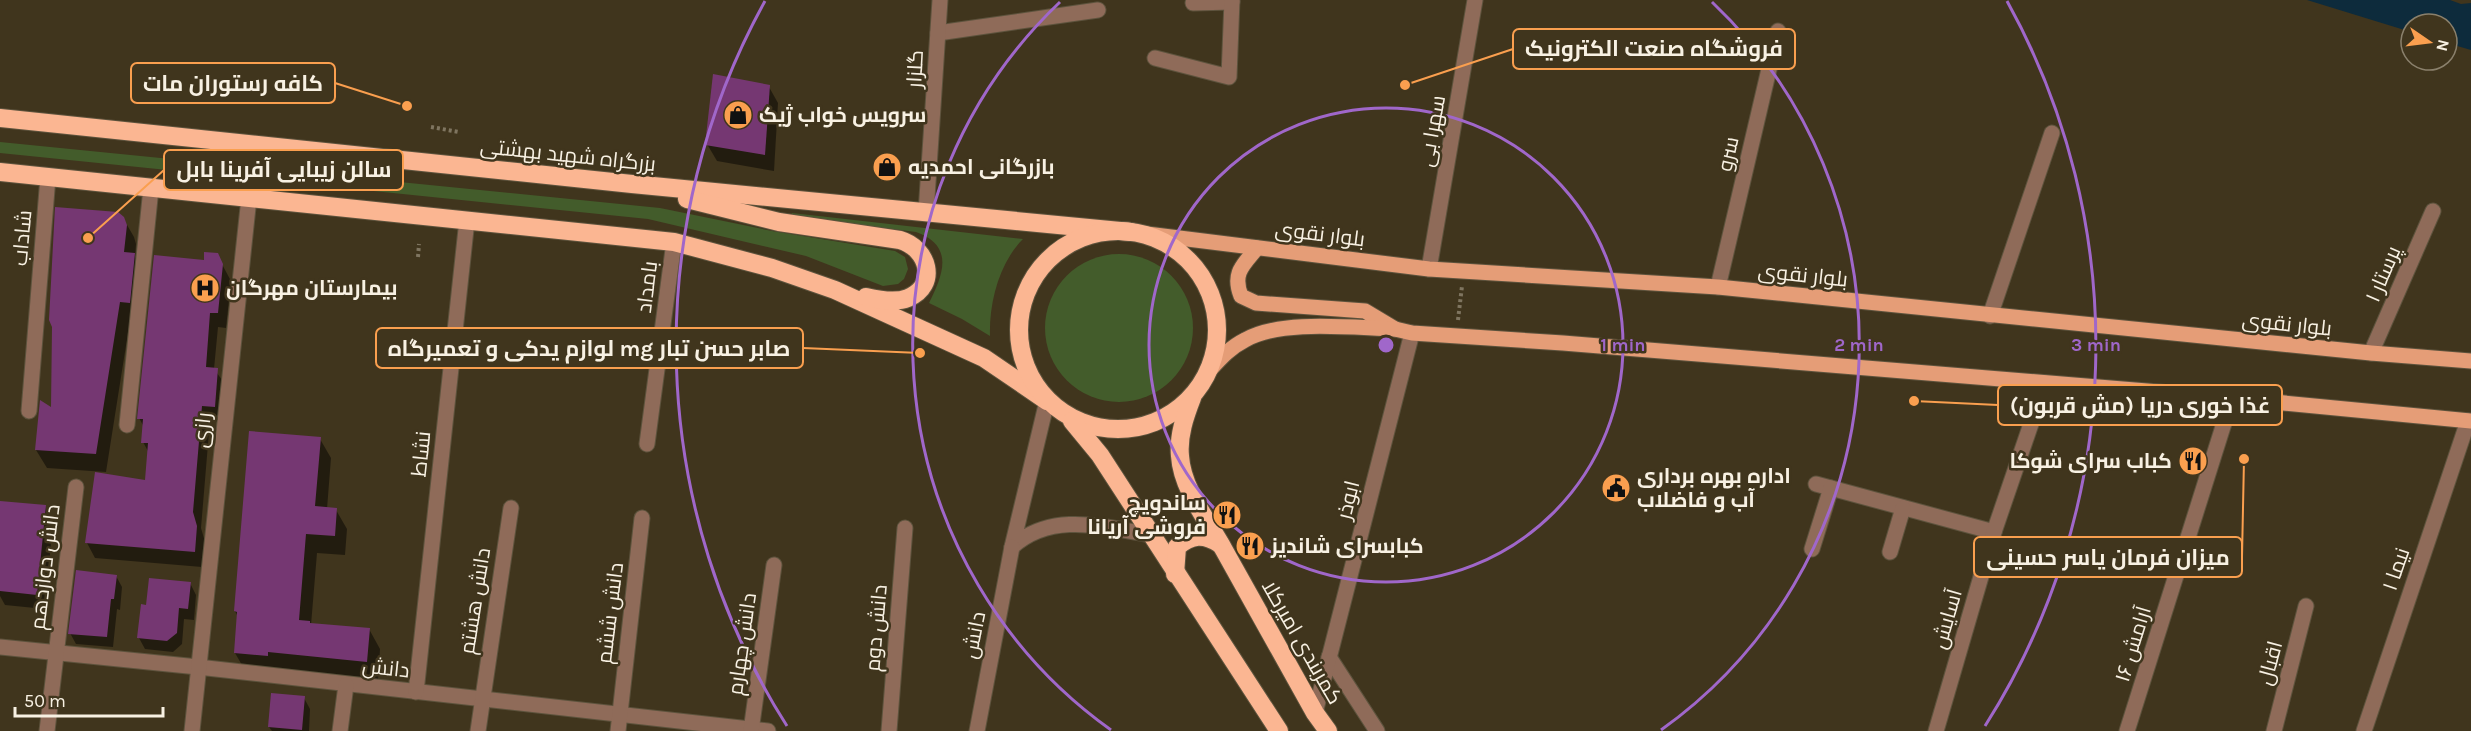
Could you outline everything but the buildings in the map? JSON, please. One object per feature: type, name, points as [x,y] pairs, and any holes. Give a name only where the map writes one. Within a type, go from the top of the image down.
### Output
[{"type":"highway","name":"بزرگراه شهید بهشتی","points":[[0,118],[632,184],[1131,232]]},
{"type":"highway","points":[[0,172],[674,242],[759,264],[836,290],[984,358],[1047,400],[1066,416],[1100,455],[1278,731]]},
{"type":"highway","points":[[632,184],[772,221],[909,242],[923,256],[926,275],[923,284],[909,298],[899,300],[874,298],[836,290]]},
{"type":"highway","points":[[1047,400],[1029,373],[1023,358],[1019,334],[1021,309],[1029,286],[1043,265],[1068,245],[1083,237],[1107,232],[1131,232],[1154,238],[1174,249],[1191,264],[1204,283],[1213,305],[1216,328],[1214,351],[1207,373],[1195,392],[1178,409],[1158,421],[1137,428],[1105,428],[1089,425],[1066,416]]},
{"type":"highway","name":"کمربندی امیرکلا","points":[[1195,392],[1181,430],[1180,456],[1187,483],[1315,713],[1328,731]]},
{"type":"highway","points":[[1175,574],[1177,547],[1186,538],[1208,536],[1220,544]]},
{"type":"main road","name":"بلوار نقوی","points":[[1131,232],[1429,269],[1718,287],[1990,316],[2471,361]]},
{"type":"main road","points":[[1257,248],[1239,271],[1236,284],[1241,296],[1256,303],[1365,311],[1395,329]]},
{"type":"main road","points":[[1207,373],[1225,353],[1247,338],[1279,328],[1395,329],[1412,333],[2232,398],[2470,421]]},
{"type":"street","name":"گلزار","points":[[926,213],[940,0]]},
{"type":"street","name":"سهرا بی","points":[[1429,269],[1475,0]]},
{"type":"street","points":[[1155,58],[1229,77],[1232,1],[1194,3]]},
{"type":"street","points":[[938,33],[1098,10]]},
{"type":"street","name":"سرو","points":[[1718,287],[1778,31]]},
{"type":"street","points":[[1990,316],[2052,132]]},
{"type":"street","name":"شاداب","points":[[29,411],[48,177]]},
{"type":"street","points":[[127,425],[151,188]]},
{"type":"street","name":"رازی","points":[[192,731],[249,198]]},
{"type":"street","name":"پرستار ۱","points":[[2372,353],[2433,211]]},
{"type":"street","name":"نشاط","points":[[416,693],[467,220]]},
{"type":"street","name":"بامداد","points":[[647,444],[674,242]]},
{"type":"street","name":"ابوذر","points":[[1315,713],[1412,333]]},
{"type":"street","name":"آسایش","points":[[1936,731],[1994,532],[2045,383]]},
{"type":"street","name":"آرامش ۱۶","points":[[2127,731],[2232,398]]},
{"type":"street","name":"دانش","points":[[977,731],[1012,548],[1047,400]]},
{"type":"street","name":"نیما ۱","points":[[2364,731],[2470,421]]},
{"type":"street","points":[[1812,549],[1823,486],[1994,532]]},
{"type":"street","name":"دانش دوازدهم","points":[[47,731],[76,487]]},
{"type":"street","name":"دانش هشتم","points":[[478,731],[511,508]]},
{"type":"street","points":[[1890,552],[1903,508]]},
{"type":"street","name":"دانش ششم","points":[[618,731],[642,518]]},
{"type":"street","points":[[1012,548],[1029,533],[1060,525],[1103,527],[1151,536]]},
{"type":"street","name":"دانش دوم","points":[[889,731],[905,528]]},
{"type":"street","name":"دانش چهارم","points":[[751,730],[774,565]]},
{"type":"street","name":"اقبال","points":[[2274,731],[2306,606]]},
{"type":"street","name":"دانش","points":[[0,647],[768,731]]},
{"type":"street","points":[[1329,657],[1377,731]]},
{"type":"street","points":[[340,731],[346,685]]},
{"type":"path","points":[[431,127],[459,132]]},
{"type":"path","points":[[418,257],[419,244]]},
{"type":"path","points":[[1456,336],[1464,271]]},
{"type":"green space","points":[[0,142],[660,208],[772,231],[895,251],[905,257],[908,269],[904,279],[898,284],[883,286],[806,256],[648,219],[0,153]]},
{"type":"green space","points":[[792,213],[1023,239],[1008,260],[997,284],[991,310],[990,336],[929,303],[938,282],[942,262],[941,253],[928,238],[916,232],[791,216]]},
{"type":"green space","points":[[1119,254],[1147,259],[1160,266],[1171,276],[1181,287],[1188,300],[1193,328],[1188,356],[1181,369],[1171,380],[1160,390],[1147,397],[1119,402],[1091,397],[1078,390],[1067,380],[1057,369],[1050,356],[1045,328],[1050,300],[1057,287],[1067,276],[1078,266],[1091,259]]},
{"type":"water","points":[[2307,0],[2450,0],[2461,4],[2471,3],[2471,50],[2459,46],[2459,12],[2399,12],[2399,28]]},
{"type":"place","name":"فروشگاه صنعت الکترونیک","points":[[1405,85]]},
{"type":"place","name":"کافه رستوران مات","points":[[407,106]]},
{"type":"place","name":"سرویس خواب ژیک","points":[[738,115]]},
{"type":"place","name":"بازرگانی احمدیه","points":[[887,167]]},
{"type":"place","name":"سالن زیبایی آفرینا بابل","points":[[88,238]]},
{"type":"place","name":"بیمارستان مهرگان","points":[[205,288]]},
{"type":"place","name":"لوازم یدکی و تعمیرگاه mg صابر حسن تبار","points":[[920,353]]},
{"type":"place","name":"غذا خوری دریا (مش قربون)","points":[[1914,401]]},
{"type":"place","name":"میزان فرمان یاسر حسینی","points":[[2244,459]]},
{"type":"place","name":"کباب سرای شوکا","points":[[2193,461]]},
{"type":"place","name":"اداره بهره برداری آب و فاضلاب","points":[[1616,488]]},
{"type":"place","name":"ساندویچ فروشی آریانا","points":[[1227,515]]},
{"type":"place","name":"کبابسرای شاندیز","points":[[1250,546]]}]
